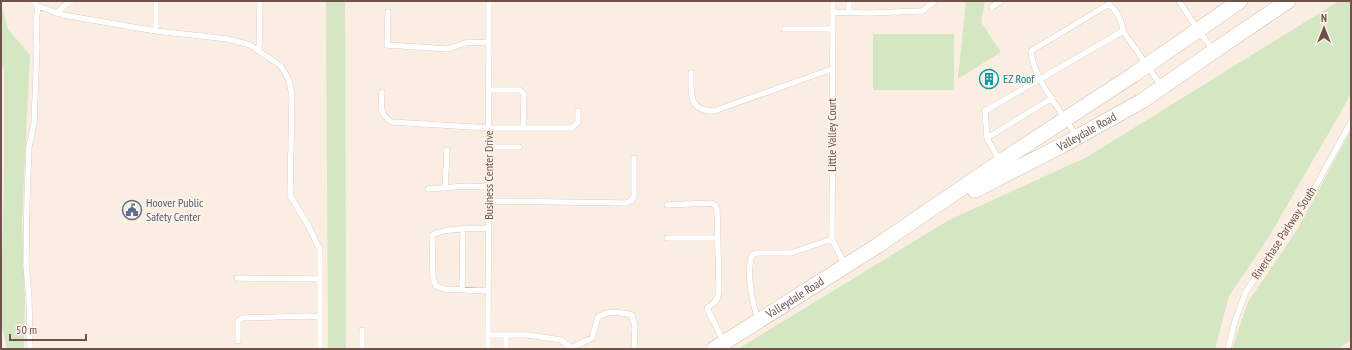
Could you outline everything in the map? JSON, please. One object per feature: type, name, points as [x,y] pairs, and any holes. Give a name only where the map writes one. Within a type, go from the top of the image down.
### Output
[{"type":"main road","name":"Valleydale Road","points":[[719,346],[877,246],[915,228],[974,190],[1067,119],[1240,1]]},
{"type":"main road","name":"Valleydale Road","points":[[1003,168],[1026,165],[1124,112],[1288,1]]},
{"type":"lane","points":[[33,1],[38,6],[63,15],[156,31],[228,39],[250,45],[280,66],[289,80],[292,96],[290,195],[318,244],[320,255],[320,349]]},
{"type":"lane","points":[[58,13],[65,5],[72,1]]},
{"type":"lane","points":[[156,1],[156,31]]},
{"type":"lane","points":[[259,51],[260,1]]},
{"type":"lane","name":"Business Center Drive","points":[[488,349],[489,1]]},
{"type":"lane","name":"Little Valley Court","points":[[832,1],[832,239],[846,266]]},
{"type":"lane","points":[[849,1],[850,13]]},
{"type":"lane","points":[[832,12],[869,13],[922,11],[934,1]]},
{"type":"lane","points":[[992,7],[1001,1]]},
{"type":"lane","points":[[1179,1],[1214,51]]},
{"type":"lane","points":[[1077,137],[1067,119],[1039,79],[1032,61],[1031,51],[1108,2],[1123,23],[1123,30],[1162,87]]},
{"type":"lane","points":[[30,349],[29,299],[26,265],[27,207],[29,147],[34,124],[37,47],[36,23],[38,6]]},
{"type":"lane","points":[[388,12],[387,45],[448,49],[468,42],[489,42]]},
{"type":"lane","points":[[784,29],[832,29]]},
{"type":"lane","points":[[1003,168],[987,138],[985,111],[1123,30]]},
{"type":"lane","points":[[691,73],[691,94],[693,103],[700,109],[714,111],[832,69]]},
{"type":"lane","points":[[489,90],[519,90],[524,94],[523,128]]},
{"type":"lane","points":[[382,92],[382,112],[386,118],[392,122],[489,128],[572,128],[578,122],[578,111]]},
{"type":"lane","points":[[987,138],[1052,98]]},
{"type":"lane","name":"Riverchase Parkway South","points":[[1228,349],[1235,321],[1245,294],[1257,274],[1278,246],[1307,202],[1351,122]]},
{"type":"lane","points":[[489,147],[519,147]]},
{"type":"lane","points":[[445,188],[447,150]]},
{"type":"lane","points":[[489,201],[626,203],[631,201],[634,196],[634,158]]},
{"type":"lane","points":[[428,189],[467,186],[489,187]]},
{"type":"lane","points":[[667,205],[711,204],[715,205],[717,209],[719,290],[716,303],[708,308],[719,346]]},
{"type":"lane","points":[[488,228],[437,232],[432,235],[433,278],[436,286],[444,289],[488,291]]},
{"type":"lane","points":[[462,290],[463,229]]},
{"type":"lane","points":[[667,238],[717,238]]},
{"type":"lane","points":[[758,321],[753,308],[751,293],[750,260],[752,255],[756,253],[791,253],[832,239]]},
{"type":"lane","points":[[237,278],[320,279]]},
{"type":"lane","points":[[488,336],[528,335],[561,340],[571,348],[592,338],[598,317],[604,313],[617,312],[632,314],[635,327],[634,349]]},
{"type":"lane","points":[[238,341],[238,321],[242,318],[320,317]]},
{"type":"lane","points":[[362,330],[362,349]]},
{"type":"lane","points":[[506,335],[506,349]]},
{"type":"green space","points":[[326,1],[345,1],[346,349],[328,349]]},
{"type":"green space","points":[[966,1],[985,1],[981,22],[1001,52],[958,79]]},
{"type":"green space","points":[[1339,1],[1351,1],[1351,94],[1270,235],[1229,296],[1215,349],[738,349],[949,220],[1087,157]]},
{"type":"green space","points":[[1,3],[8,29],[30,55],[22,220],[25,303],[24,349],[7,349],[1,322],[4,69],[1,65]]},
{"type":"green space","points":[[873,34],[954,34],[954,90],[873,90]]},
{"type":"green space","points":[[1351,130],[1351,340],[1338,349],[1232,349],[1248,302],[1297,230]]},
{"type":"place","name":"EZ Roof","points":[[989,79]]},
{"type":"place","name":"Hoover Public Safety Center","points":[[132,210]]}]
